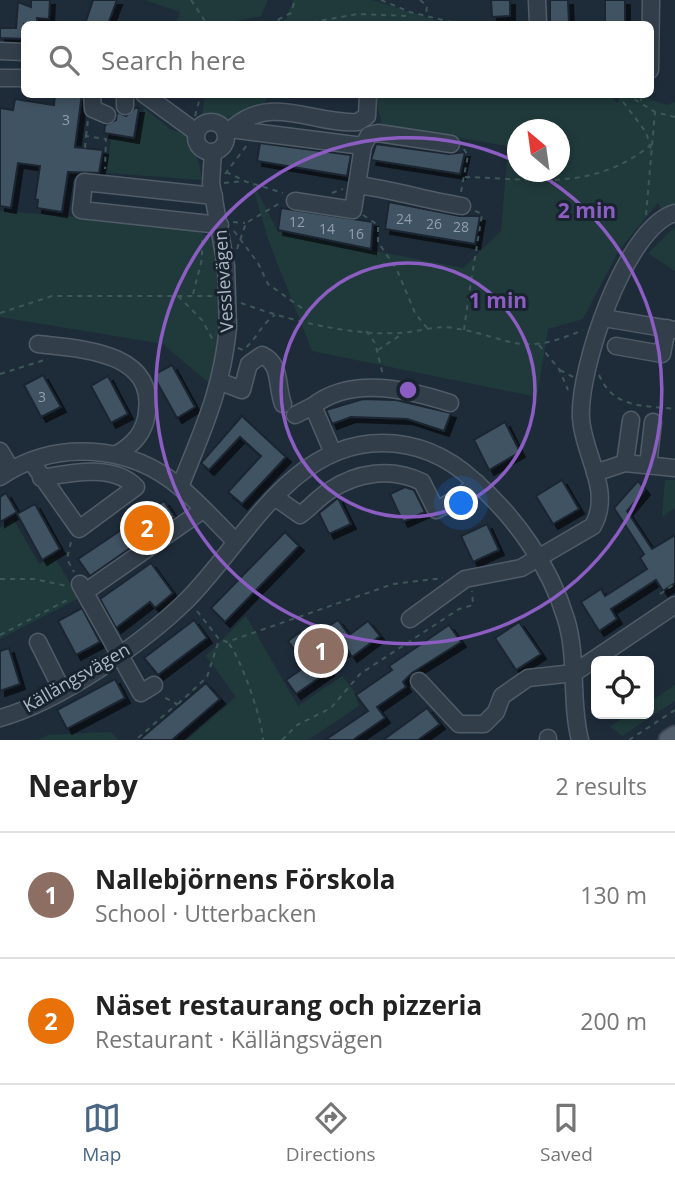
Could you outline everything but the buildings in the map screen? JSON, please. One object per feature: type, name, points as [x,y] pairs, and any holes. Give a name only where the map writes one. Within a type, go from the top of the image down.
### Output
[{"type":"main road","points":[[669,740],[675,736]]},
{"type":"street","points":[[537,0],[538,21]]},
{"type":"street","points":[[651,0],[651,21]]},
{"type":"street","points":[[0,51],[21,52]]},
{"type":"street","points":[[0,78],[21,78]]},
{"type":"street","points":[[92,98],[93,109],[107,115]]},
{"type":"street","points":[[150,98],[193,129],[199,147],[217,164],[230,129],[255,113],[273,110],[348,122],[358,121],[367,116],[368,98]]},
{"type":"street","points":[[193,129],[208,122],[230,129],[258,130],[363,146]]},
{"type":"street","points":[[293,201],[353,210],[363,146],[369,135],[378,133],[454,145]]},
{"type":"street","name":"Vesslevägen","points":[[180,487],[210,418],[221,382],[226,348],[228,327],[225,263],[214,196],[217,164]]},
{"type":"street","points":[[214,196],[84,182],[81,210],[220,225]]},
{"type":"street","points":[[358,185],[402,191],[412,198],[462,206]]},
{"type":"street","points":[[410,619],[468,578],[521,568],[593,526],[601,499],[583,429],[582,399],[591,354],[631,254],[650,229],[675,213]]},
{"type":"street","points":[[602,323],[671,329],[662,354],[616,346]]},
{"type":"street","points":[[38,344],[111,356],[128,365],[141,377],[148,392],[146,420],[136,440],[117,454]]},
{"type":"street","points":[[221,382],[242,390],[249,364],[262,355],[277,369],[289,410],[313,406],[328,394],[349,388],[415,391],[450,402]]},
{"type":"street","points":[[313,406],[333,453]]},
{"type":"street","points":[[625,463],[631,420]]},
{"type":"street","points":[[648,465],[653,422]]},
{"type":"street","name":"Källängsvägen","points":[[0,718],[62,690],[119,656],[187,599],[235,541],[301,472],[333,453],[370,443],[409,444],[458,466],[506,513],[539,558],[567,622],[580,740]]},
{"type":"street","points":[[0,451],[6,473],[59,452],[117,454],[154,469],[180,487],[235,541]]},
{"type":"street","points":[[31,461],[41,478],[79,529],[136,488],[127,478],[101,473],[41,478]]},
{"type":"street","points":[[595,474],[625,463],[675,468]]},
{"type":"street","points":[[276,498],[300,516],[329,490],[359,476],[393,473],[422,482],[436,510],[460,498],[477,483]]},
{"type":"street","points":[[143,692],[119,656],[82,588],[204,510]]},
{"type":"street","points":[[419,681],[459,724],[484,724],[496,712],[502,696],[528,678],[574,673],[675,605]]},
{"type":"street","points":[[38,642],[62,690]]},
{"type":"path","points":[[191,0],[205,21]]},
{"type":"path","points":[[279,20],[291,13],[295,0]]},
{"type":"path","points":[[382,0],[410,12],[447,21]]},
{"type":"path","points":[[420,0],[427,6],[426,16]]},
{"type":"path","points":[[319,21],[358,14],[407,16],[410,12]]},
{"type":"path","points":[[193,129],[200,98]]},
{"type":"path","points":[[620,98],[652,144]]},
{"type":"path","points":[[634,98],[655,112],[675,117]]},
{"type":"path","points":[[641,102],[642,98]]},
{"type":"path","points":[[650,229],[646,219],[646,194],[655,112]]},
{"type":"path","points":[[217,164],[258,130]]},
{"type":"path","points":[[85,148],[86,136],[108,141],[103,184]]},
{"type":"path","points":[[464,177],[578,180],[635,159],[652,144]]},
{"type":"path","points":[[454,145],[466,149],[468,155],[459,200],[462,206],[482,215],[466,304],[464,331]]},
{"type":"path","points":[[217,164],[220,183],[244,181]]},
{"type":"path","points":[[217,164],[244,181],[272,188],[293,201]]},
{"type":"path","points":[[225,263],[234,259],[246,223],[278,203],[293,201]]},
{"type":"path","points":[[353,210],[376,222],[378,242],[397,270],[415,313],[428,329]]},
{"type":"path","points":[[193,295],[202,260],[202,223]]},
{"type":"path","points":[[240,240],[258,263],[268,284],[306,311],[309,322]]},
{"type":"path","points":[[177,295],[202,320],[218,349],[243,350],[256,340],[263,323],[276,315]]},
{"type":"path","points":[[0,313],[52,296],[219,296]]},
{"type":"path","points":[[240,302],[276,315],[366,331],[404,333],[452,327],[505,343],[538,345],[602,323]]},
{"type":"path","points":[[366,331],[377,351],[376,358],[384,376],[383,390]]},
{"type":"path","points":[[377,351],[404,333]]},
{"type":"path","points":[[538,345],[559,369],[574,398],[582,399]]},
{"type":"path","points":[[0,374],[56,356],[60,347]]},
{"type":"path","points":[[591,354],[611,396],[622,403],[675,409]]},
{"type":"path","points":[[79,529],[74,535],[67,559],[82,588]]},
{"type":"path","points":[[227,642],[393,584],[468,578],[472,605],[459,609],[360,674],[331,708],[297,725],[282,740]]},
{"type":"path","points":[[0,579],[34,579],[58,586],[82,588]]},
{"type":"path","points":[[660,594],[675,584]]},
{"type":"path","points":[[0,635],[82,588]]},
{"type":"path","points":[[187,599],[219,639],[227,642],[241,662],[253,704],[263,722],[263,740]]},
{"type":"path","points":[[138,738],[207,677],[219,639]]},
{"type":"path","points":[[143,692],[177,704]]},
{"type":"path","points":[[629,740],[675,710]]},
{"type":"green space","points":[[145,0],[268,0],[261,16],[237,21],[177,21],[180,12]]},
{"type":"green space","points":[[293,0],[372,0],[438,21],[285,21]]},
{"type":"green space","points":[[205,98],[267,98],[264,104],[229,122],[215,118],[205,119],[202,115]]},
{"type":"green space","points":[[376,98],[613,98],[617,103],[620,98],[647,98],[667,105],[675,102],[675,207],[662,210],[658,203],[619,250],[583,319],[548,329],[537,397],[312,351],[269,242],[250,177],[278,232],[463,268],[501,231],[507,158],[507,182],[570,182],[570,119],[507,119],[507,146],[382,125]]},
{"type":"green space","points":[[144,108],[170,129],[186,135],[199,163],[202,180],[107,173],[111,138],[136,139]]},
{"type":"green space","points":[[0,211],[188,226],[209,237],[217,254],[222,331],[209,383],[163,344],[0,317]]},
{"type":"green space","points":[[675,227],[675,271],[648,253]]},
{"type":"green space","points":[[665,480],[675,480],[675,508],[662,517]]},
{"type":"green space","points":[[14,520],[39,564],[55,558],[79,598],[0,639],[0,528]]},
{"type":"green space","points":[[246,616],[298,706],[342,676],[354,691],[359,706],[308,740],[187,740],[236,697],[206,656]]},
{"type":"green space","points":[[675,685],[675,701],[654,715],[654,699]]},
{"type":"green space","points":[[622,719],[648,719],[622,736],[610,726]]},
{"type":"green space","points":[[111,732],[118,740],[38,740],[48,735]]},
{"type":"place","name":"Näset restaurang och pizzeria","points":[[147,528]]},
{"type":"place","name":"Nallebjörnens Förskola","points":[[321,651]]}]
